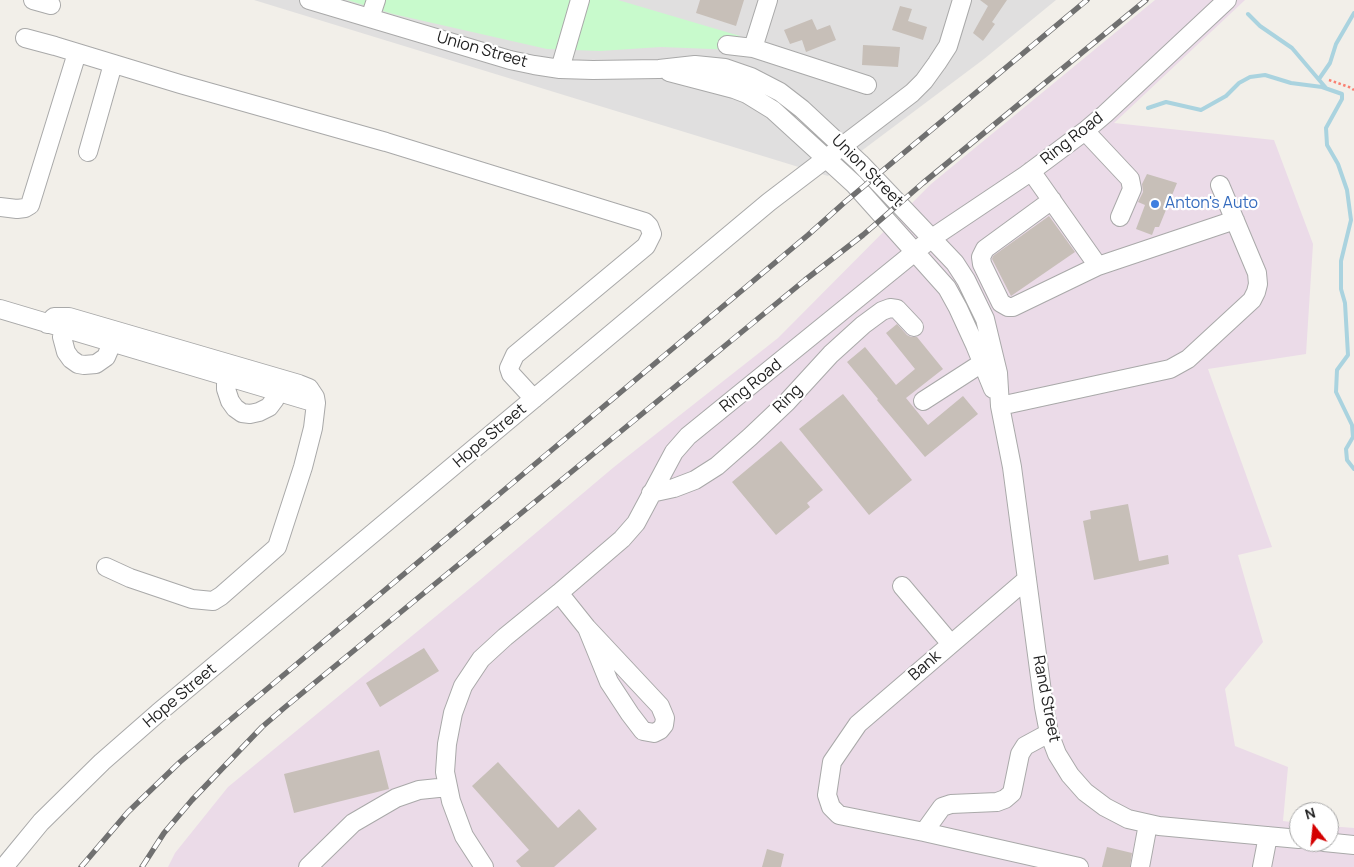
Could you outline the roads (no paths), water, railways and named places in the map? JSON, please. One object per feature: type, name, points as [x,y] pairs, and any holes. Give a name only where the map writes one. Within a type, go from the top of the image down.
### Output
[{"type":"street","points":[[33,0],[51,5]]},
{"type":"street","name":"Union Street","points":[[309,0],[510,60],[560,69],[660,69],[695,65],[725,68],[751,77],[780,92],[802,109],[843,146],[932,238]]},
{"type":"street","points":[[370,18],[376,0]]},
{"type":"street","points":[[560,69],[580,0]]},
{"type":"street","points":[[753,48],[768,0]]},
{"type":"street","name":"Hope Street","points":[[4,867],[41,822],[102,762],[768,202],[889,112],[924,81],[948,46],[962,0]]},
{"type":"street","name":"Ring Road","points":[[484,867],[464,836],[451,800],[446,772],[447,744],[453,713],[463,686],[481,659],[622,539],[636,523],[674,452],[688,436],[932,238],[1031,171],[1084,131],[1105,114],[1227,0]]},
{"type":"street","points":[[25,38],[386,142],[645,222],[652,234],[646,246],[516,355],[509,368],[511,374],[534,400]]},
{"type":"street","points":[[727,45],[753,48],[867,85]]},
{"type":"street","points":[[0,207],[17,209],[30,205],[77,53]]},
{"type":"street","points":[[88,152],[113,64]]},
{"type":"street","name":"Union Street","points":[[660,69],[725,86],[747,94],[773,110],[854,184],[916,252]]},
{"type":"street","points":[[1084,131],[1130,179],[1132,189],[1120,217]]},
{"type":"street","points":[[1031,171],[1098,266]]},
{"type":"street","points":[[1000,406],[1170,369],[1188,359],[1252,300],[1258,284],[1257,273],[1220,185]]},
{"type":"street","points":[[1052,200],[985,249],[981,257],[982,264],[1001,303],[1008,307],[1014,307],[1098,266],[1235,220]]},
{"type":"street","name":"Rand Street","points":[[932,238],[955,263],[966,280],[985,319],[998,373],[1000,406],[1012,467],[1044,707],[1049,733],[1056,754],[1070,775],[1085,792],[1105,808],[1128,819],[1159,826],[1289,838]]},
{"type":"street","name":"Rand Street","points":[[916,252],[947,288],[958,308],[1000,406]]},
{"type":"street","name":"Ring","points":[[651,493],[674,488],[695,480],[717,466],[787,402],[831,354],[863,325],[882,311],[890,308],[896,309],[914,327]]},
{"type":"street","points":[[0,309],[64,329],[110,336]]},
{"type":"street","points":[[47,324],[51,319],[62,316],[110,336],[274,384],[316,404],[313,428],[303,466],[277,547],[221,596],[213,602],[192,599],[130,578],[106,567]]},
{"type":"street","points":[[64,329],[62,337],[66,352],[71,359],[78,364],[84,365],[96,364],[106,358],[110,336]]},
{"type":"street","points":[[201,362],[226,377],[274,384]]},
{"type":"street","points":[[924,401],[982,363]]},
{"type":"street","points":[[226,377],[227,395],[235,408],[242,413],[259,412],[269,407],[275,399],[274,384]]},
{"type":"street","name":"Bank","points":[[924,832],[839,816],[830,807],[827,795],[832,762],[858,724],[1027,579]]},
{"type":"street","points":[[902,586],[951,644]]},
{"type":"street","points":[[559,594],[587,628],[660,706],[665,718],[664,725],[660,730],[654,733],[644,731],[630,714],[609,682],[587,628]]},
{"type":"street","points":[[1049,733],[1025,746],[1020,754],[1012,793],[1005,799],[997,802],[951,804],[942,807],[924,832],[1079,867]]},
{"type":"street","points":[[308,867],[353,823],[396,798],[419,790],[448,787]]},
{"type":"street","points":[[1140,867],[1148,824]]},
{"type":"street","points":[[1262,867],[1268,836]]},
{"type":"street","points":[[1339,844],[1354,845]]},
{"type":"waterway","points":[[1319,79],[1330,63],[1336,44],[1354,13]]},
{"type":"waterway","points":[[1248,14],[1260,26],[1292,48],[1326,88]]},
{"type":"waterway","points":[[1148,108],[1166,102],[1201,110],[1226,96],[1239,83],[1250,77],[1265,75],[1291,83],[1322,87],[1342,94],[1342,99],[1326,128],[1327,145],[1338,164],[1347,190],[1351,220],[1341,261],[1341,289],[1345,303],[1348,355],[1337,370],[1336,392],[1352,425],[1353,437],[1346,449],[1347,460],[1354,469]]},
{"type":"railway","points":[[81,867],[128,812],[180,762],[1087,0]]},
{"type":"railway","points":[[142,867],[164,833],[192,800],[262,727],[284,708],[805,280],[863,235],[923,183],[1146,0]]},
{"type":"place","name":"Anton's Auto","points":[[1155,204]]}]
